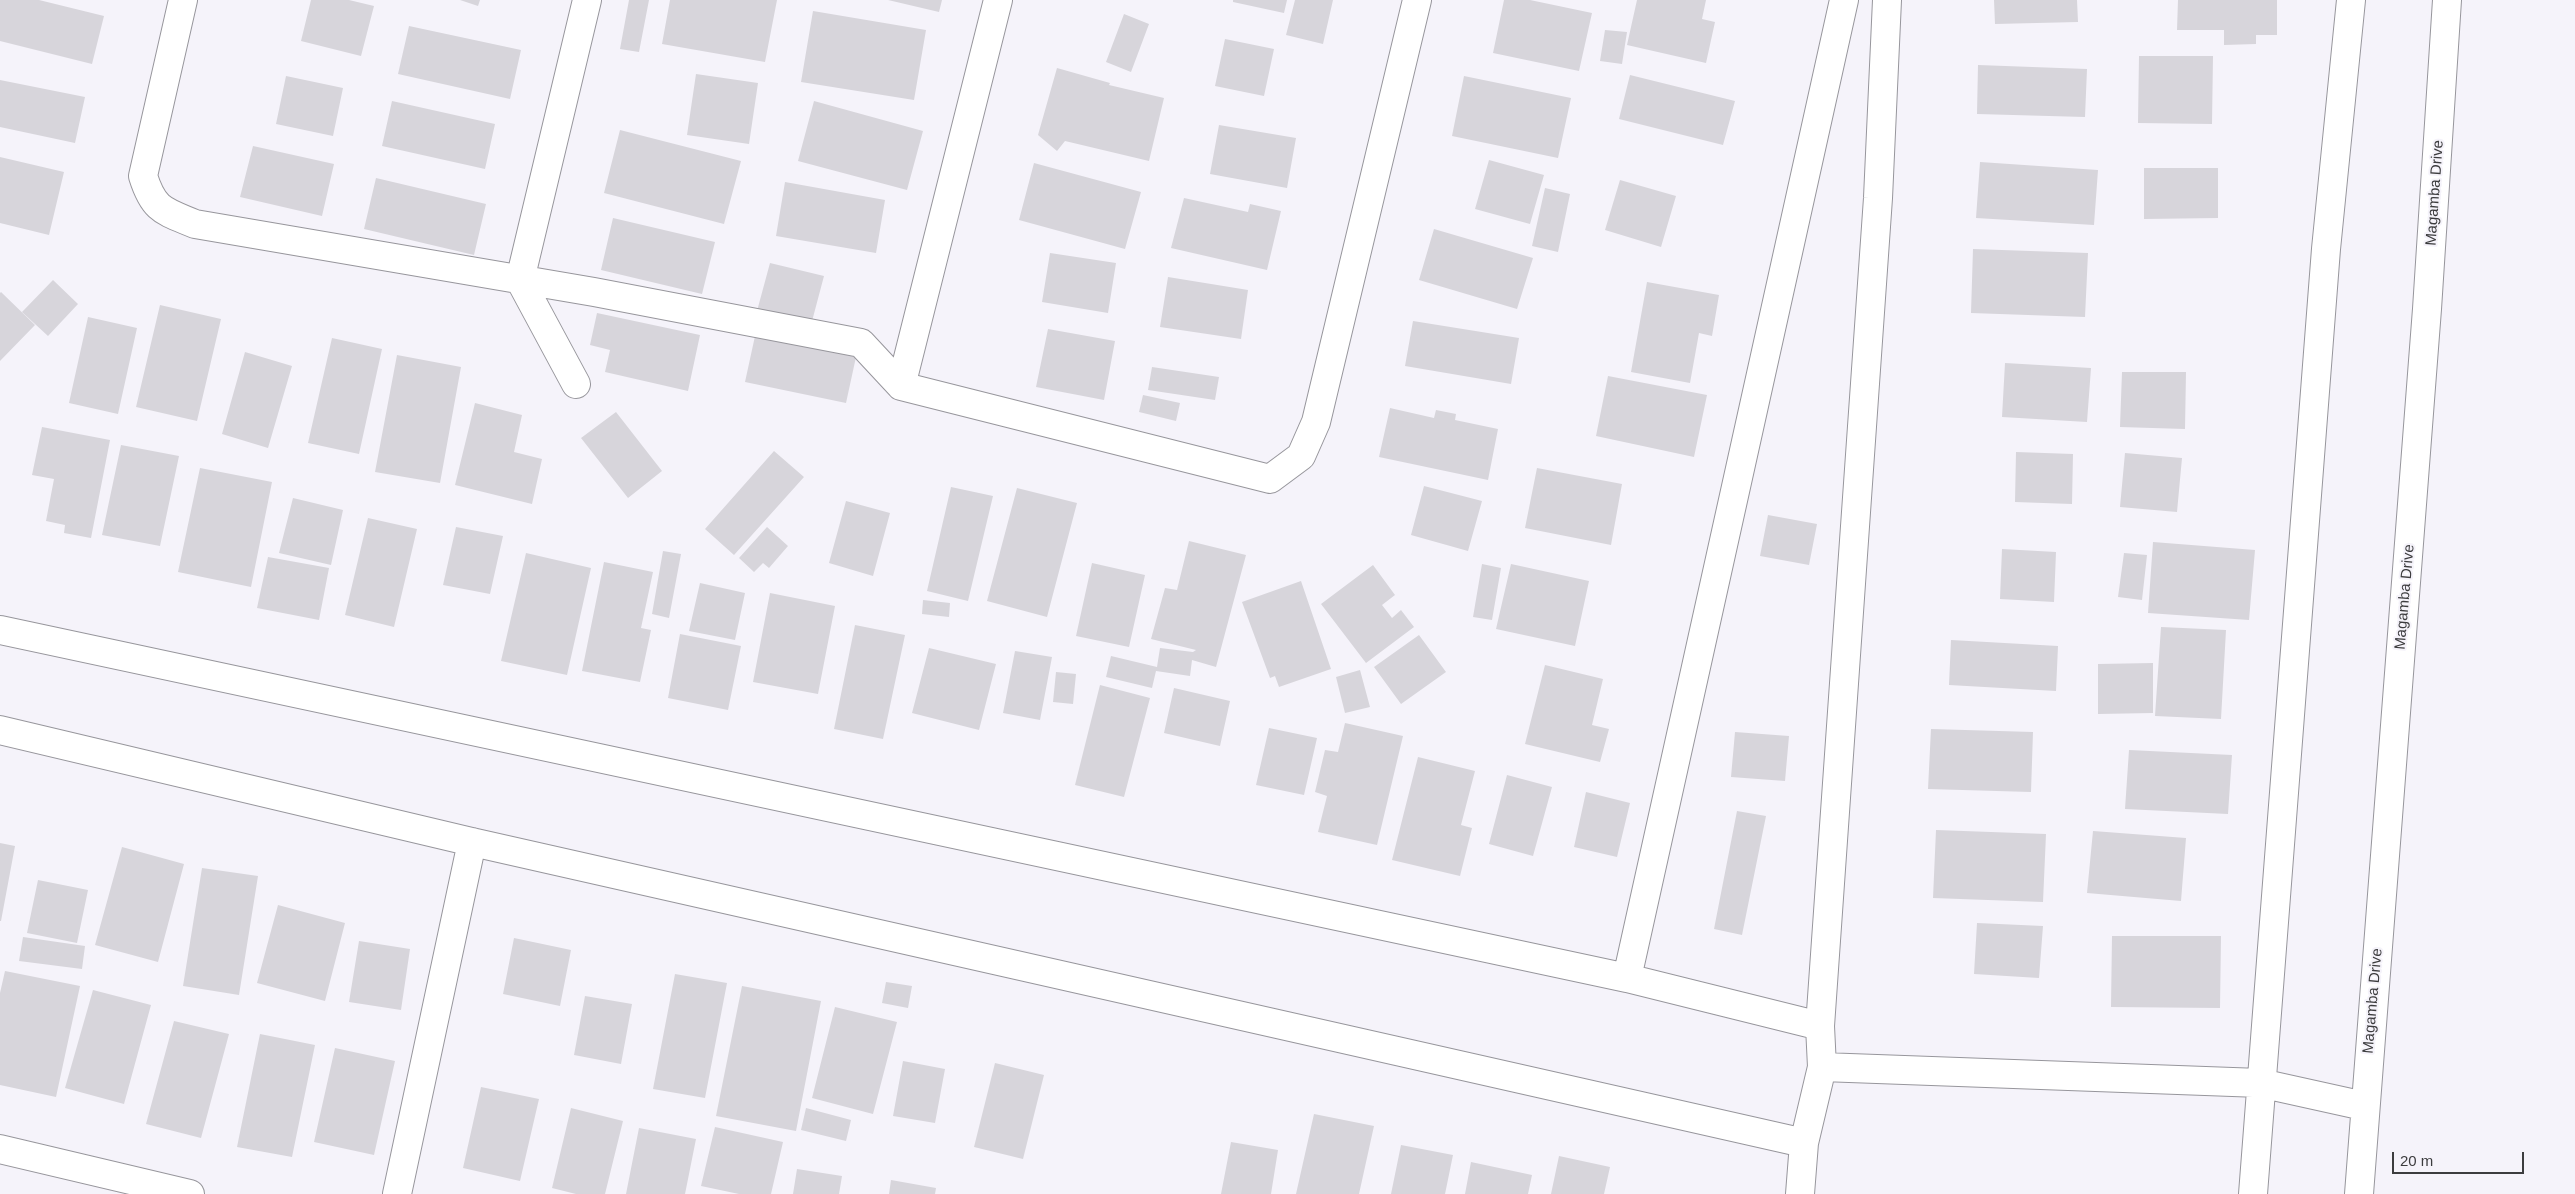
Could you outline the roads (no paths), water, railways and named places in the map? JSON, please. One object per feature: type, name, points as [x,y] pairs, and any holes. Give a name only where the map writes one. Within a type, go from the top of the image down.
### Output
[{"type":"street","points":[[183,0],[143,176],[149,194],[161,210],[195,224],[520,280],[861,343],[901,386],[1270,479],[1301,456],[1316,422],[1417,0]]},
{"type":"street","points":[[576,384],[520,280],[587,0]]},
{"type":"street","points":[[901,386],[998,0]]},
{"type":"street","points":[[1626,978],[1844,0]]},
{"type":"street","points":[[1800,1194],[1804,1143],[1822,1067],[1820,1026],[1878,208],[1886,0]]},
{"type":"street","points":[[2253,1194],[2260,1083],[2326,249],[2351,0]]},
{"type":"street","name":"Magamba Drive","points":[[2359,1194],[2364,1106],[2427,319],[2447,0]]},
{"type":"street","points":[[0,630],[1626,978],[1820,1026]]},
{"type":"street","points":[[0,730],[472,842],[1804,1143]]},
{"type":"street","points":[[397,1194],[472,842]]},
{"type":"street","points":[[1822,1067],[2260,1083],[2364,1106]]},
{"type":"street","points":[[0,1149],[190,1194]]}]
